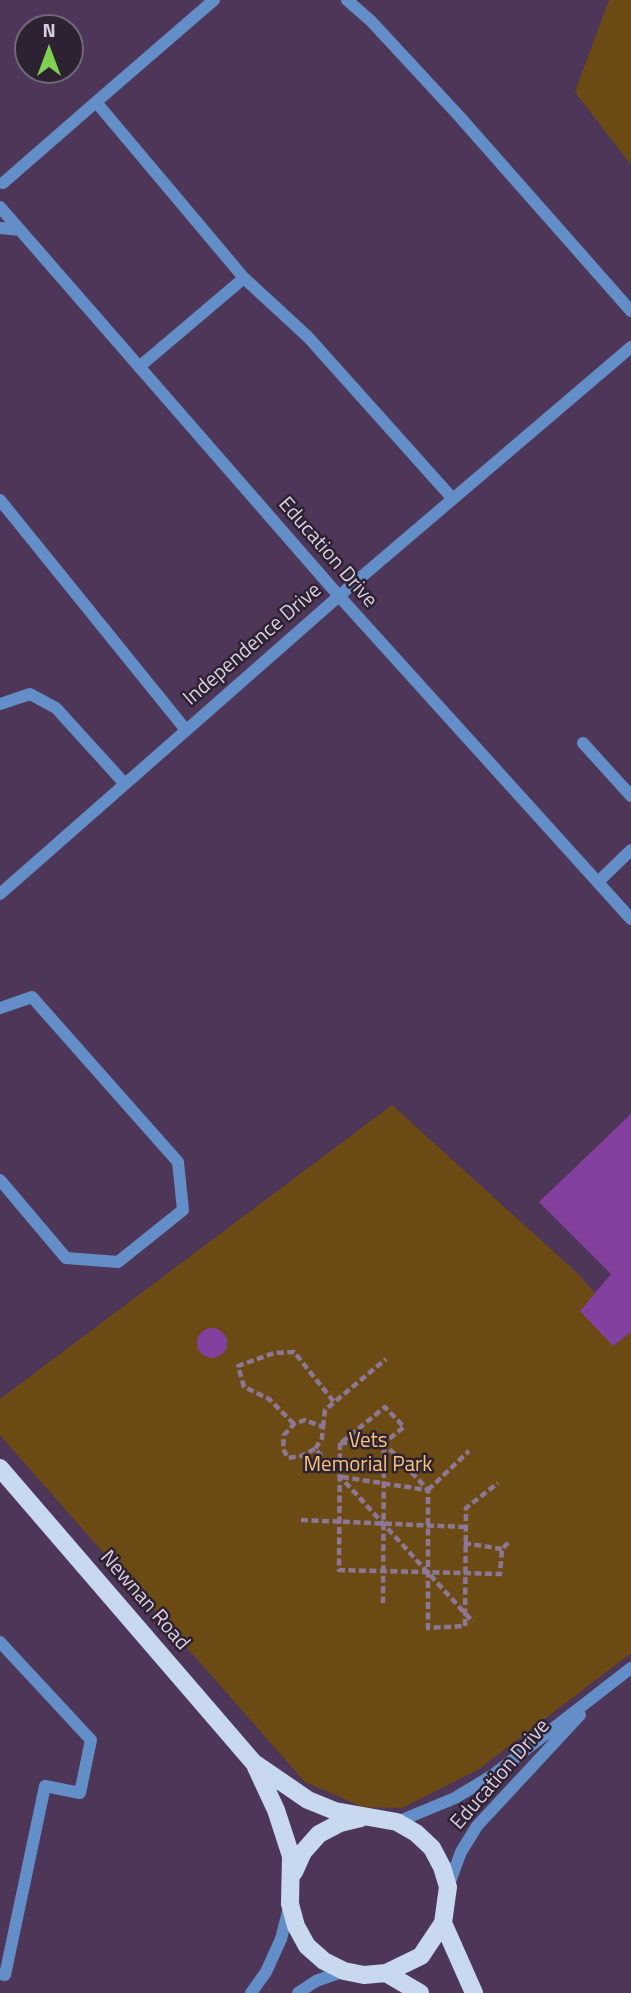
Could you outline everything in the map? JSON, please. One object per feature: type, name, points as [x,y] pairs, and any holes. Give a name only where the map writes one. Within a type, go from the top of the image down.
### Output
[{"type":"main road","name":"Newnan Road","points":[[0,1468],[254,1763],[309,1800],[364,1817],[397,1822],[416,1833],[432,1848],[448,1887],[443,1923]]},
{"type":"main road","name":"Newnan Road","points":[[254,1763],[284,1835],[293,1874],[290,1905],[296,1926],[307,1946],[324,1961],[344,1971],[364,1975],[386,1973],[420,1993]]},
{"type":"main road","points":[[293,1874],[303,1852],[319,1835],[340,1823],[364,1817]]},
{"type":"main road","points":[[386,1973],[421,1956],[443,1923]]},
{"type":"main road","points":[[443,1923],[474,1993]]},
{"type":"street","points":[[0,197],[2,181],[215,0]]},
{"type":"street","points":[[347,0],[371,21],[459,116],[631,311]]},
{"type":"street","points":[[96,102],[244,278],[308,337],[453,499]]},
{"type":"street","name":"Education Drive","points":[[0,207],[339,596],[631,919]]},
{"type":"street","points":[[0,228],[20,230]]},
{"type":"street","points":[[139,367],[244,278]]},
{"type":"street","name":"Independence Drive","points":[[0,894],[339,596],[631,347]]},
{"type":"street","points":[[0,500],[187,730]]},
{"type":"street","points":[[0,705],[30,694],[56,708],[125,784]]},
{"type":"street","points":[[583,743],[631,796]]},
{"type":"street","points":[[598,882],[631,850]]},
{"type":"street","points":[[0,1008],[32,997],[178,1162],[183,1210],[118,1262],[66,1258],[0,1180]]},
{"type":"street","points":[[0,1642],[91,1740],[79,1793],[45,1786],[5,1975],[0,1974]]},
{"type":"street","name":"Education Drive","points":[[397,1822],[456,1798],[483,1782],[597,1697],[631,1668]]},
{"type":"street","name":"Education Drive","points":[[448,1887],[461,1852],[477,1826],[597,1697]]},
{"type":"street","points":[[251,1993],[266,1972],[281,1938],[290,1905]]},
{"type":"street","points":[[298,1993],[316,1981],[344,1971]]},
{"type":"path","points":[[294,1424],[269,1399],[244,1387],[238,1366],[274,1353],[294,1352],[334,1402]]},
{"type":"path","points":[[323,1427],[304,1420],[294,1424],[284,1435],[283,1449],[288,1458],[301,1456],[315,1449],[322,1438],[325,1409],[386,1359]]},
{"type":"path","points":[[385,1407],[404,1427],[384,1443],[340,1443],[385,1407]]},
{"type":"path","points":[[340,1443],[339,1570],[500,1574],[502,1549],[509,1542]]},
{"type":"path","points":[[383,1603],[384,1443]]},
{"type":"path","points":[[384,1443],[428,1490],[428,1628],[465,1626],[466,1508],[498,1483]]},
{"type":"path","points":[[315,1449],[473,1622]]},
{"type":"path","points":[[428,1490],[469,1451]]},
{"type":"path","points":[[340,1476],[428,1490]]},
{"type":"path","points":[[301,1520],[464,1527]]},
{"type":"path","points":[[464,1543],[502,1549]]},
{"type":"green space","points":[[609,0],[631,0],[631,165],[575,92]]},
{"type":"green space","name":"Vets Memorial Park","points":[[392,1105],[576,1272],[631,1333],[631,1653],[479,1769],[402,1808],[363,1807],[305,1782],[0,1435],[0,1399]]},
{"type":"building","points":[[631,1114],[631,1332],[613,1346],[580,1311],[611,1274],[539,1202]]},
{"type":"building","points":[[212,1328],[218,1329],[226,1337],[226,1349],[218,1357],[212,1358],[206,1357],[198,1349],[197,1343],[198,1337],[206,1329]]}]
